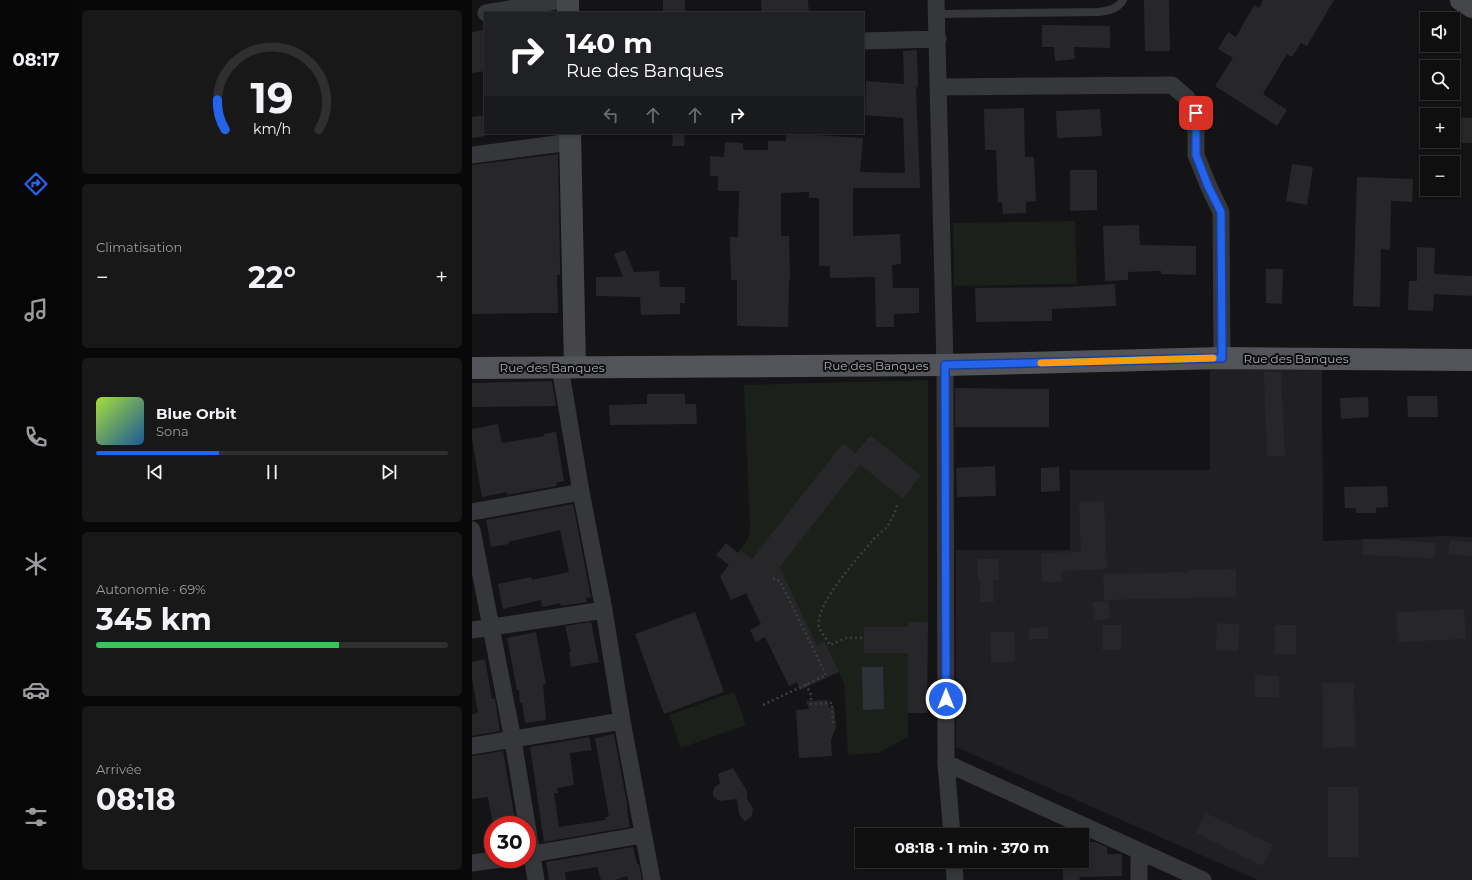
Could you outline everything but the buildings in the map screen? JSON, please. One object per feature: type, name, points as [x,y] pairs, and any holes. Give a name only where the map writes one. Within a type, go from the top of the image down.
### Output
[{"type":"main road","name":"Rue des Banques","points":[[472,368],[945,365],[1222,358],[1472,360]]},
{"type":"street","points":[[492,12],[562,0]]},
{"type":"street","points":[[568,0],[568,12]]},
{"type":"street","points":[[1462,0],[1472,7]]},
{"type":"street","points":[[936,7],[945,365],[946,763],[951,828]]},
{"type":"street","points":[[472,15],[484,13]]},
{"type":"street","points":[[864,41],[938,39]]},
{"type":"street","points":[[939,87],[1172,85],[1187,98],[1196,113],[1196,155],[1208,186],[1221,212],[1222,358]]},
{"type":"street","points":[[472,155],[570,137],[568,367],[581,492],[604,610],[642,835],[652,880]]},
{"type":"street","points":[[472,512],[581,492]]},
{"type":"street","points":[[472,530],[513,740],[524,816]]},
{"type":"street","points":[[472,630],[490,626],[604,610]]},
{"type":"street","points":[[472,746],[622,721]]},
{"type":"street","points":[[946,763],[1203,880]]},
{"type":"street","points":[[536,853],[642,835]]},
{"type":"street","points":[[1139,851],[1139,880]]},
{"type":"street","points":[[472,864],[484,862]]},
{"type":"street","points":[[533,868],[536,880]]},
{"type":"street","points":[[955,868],[956,880]]},
{"type":"lane","points":[[936,7],[1098,12],[1109,11],[1120,5],[1123,0]]},
{"type":"path","points":[[862,638],[846,638],[830,645],[819,626],[821,613],[828,598],[841,578],[873,540],[886,528],[894,515],[898,503]]},
{"type":"path","points":[[763,705],[826,675],[780,581],[772,578]]},
{"type":"path","points":[[806,684],[811,695],[811,704],[832,703],[833,723]]},
{"type":"shaded area","points":[[1075,221],[1077,284],[954,286],[953,223]]},
{"type":"shaded area","points":[[1210,368],[1322,369],[1323,541],[1443,536],[1472,537],[1472,880],[1258,880],[956,747],[956,550],[1070,550],[1070,470],[1210,470]]},
{"type":"shaded area","points":[[928,380],[928,622],[908,622],[908,737],[878,753],[848,755],[844,683],[824,642],[817,645],[784,575],[769,581],[860,465],[903,498],[921,475],[869,435],[855,453],[752,559],[740,550],[748,539],[750,529],[744,385]]},
{"type":"shaded area","points":[[862,667],[883,667],[884,709],[863,710]]},
{"type":"shaded area","points":[[734,692],[746,725],[681,748],[669,715]]},
{"type":"slow traffic","points":[[1041,363],[1213,358]]},
{"type":"route","points":[[946,699],[945,365],[1222,358],[1221,212],[1208,186],[1196,155],[1196,113]]}]
